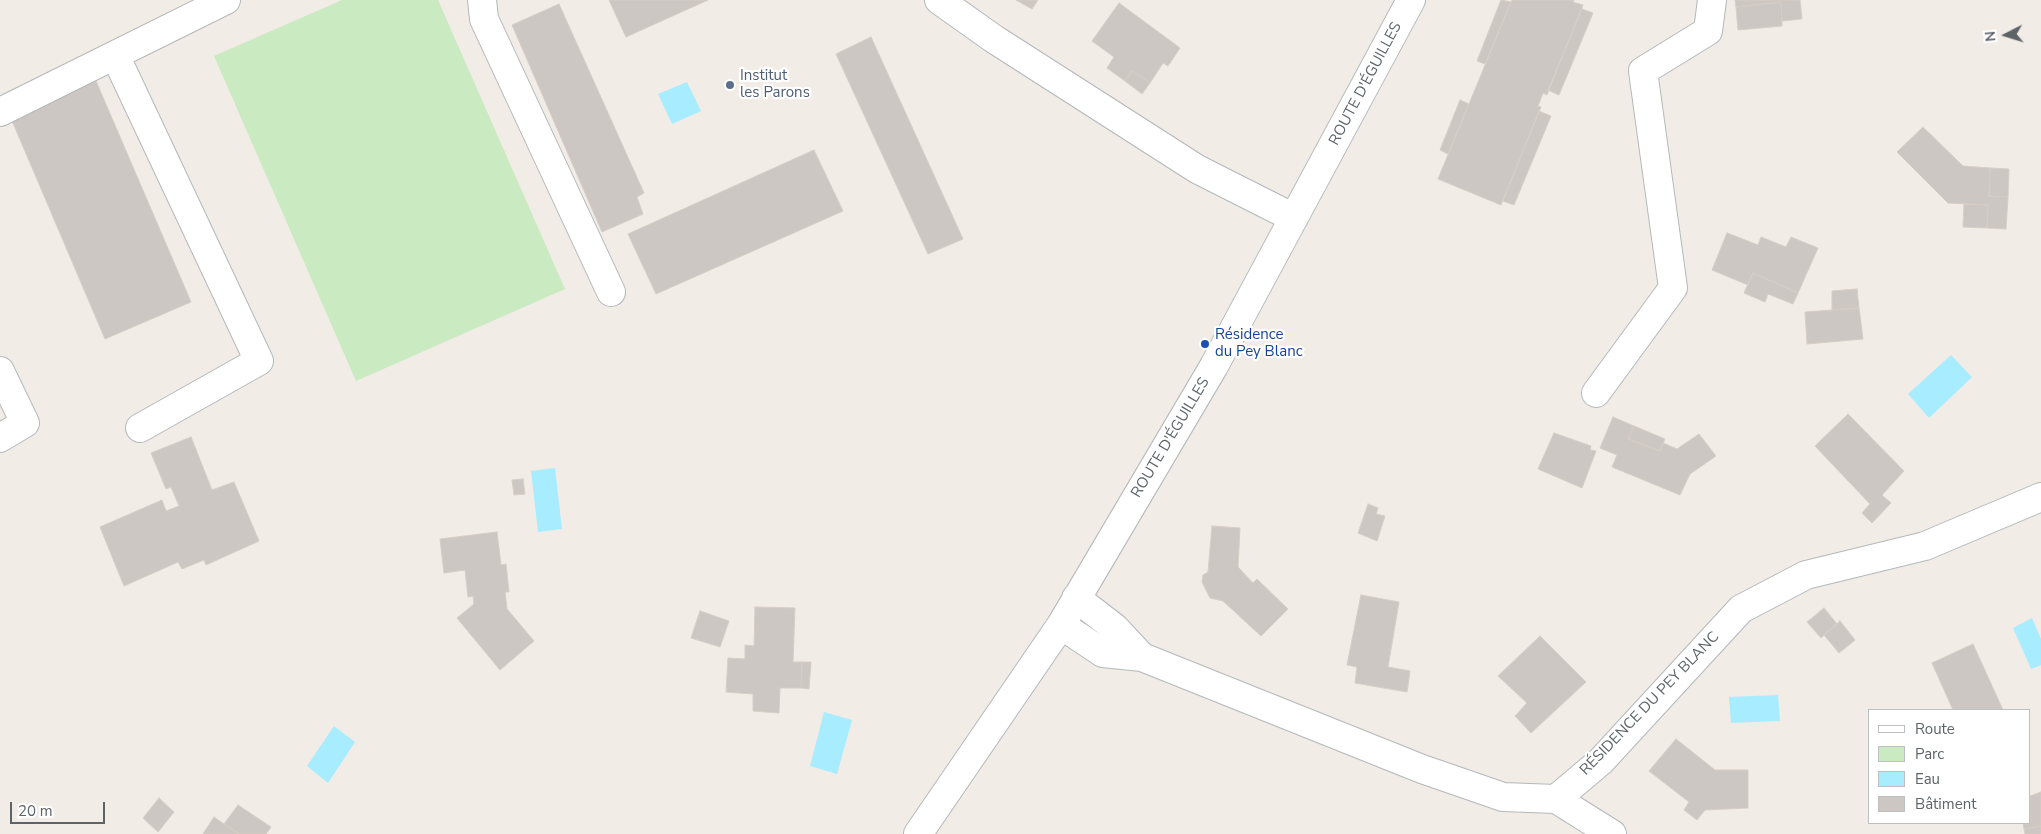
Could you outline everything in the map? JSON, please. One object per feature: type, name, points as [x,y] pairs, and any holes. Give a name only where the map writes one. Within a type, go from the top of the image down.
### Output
[{"type":"street","points":[[0,112],[226,0]]},
{"type":"street","points":[[482,0],[484,18],[611,292]]},
{"type":"street","points":[[939,0],[994,39],[1197,168],[1294,218]]},
{"type":"street","name":"ROUTE D'ÉGUILLES","points":[[918,834],[1061,625],[1214,366],[1411,0]]},
{"type":"street","points":[[1596,392],[1673,288],[1643,71],[1708,32],[1712,0]]},
{"type":"street","points":[[115,55],[259,361],[140,428]]},
{"type":"street","points":[[0,371],[25,423],[0,438]]},
{"type":"street","name":"RÉSIDENCE DU PEY BLANC","points":[[1556,799],[1601,761],[1741,609],[1806,575],[1925,546],[2041,497]]},
{"type":"street","points":[[1076,598],[1115,628],[1142,657]]},
{"type":"street","points":[[1061,625],[1103,653],[1142,657],[1422,770],[1503,797],[1556,799],[1612,834]]},
{"type":"green space","points":[[342,0],[438,0],[565,289],[356,381],[214,56]]},
{"type":"water","points":[[687,82],[701,111],[672,124],[658,94]]},
{"type":"water","points":[[1951,355],[1972,377],[1929,418],[1908,394]]},
{"type":"water","points":[[555,468],[562,529],[538,532],[531,471]]},
{"type":"water","points":[[2032,618],[2041,639],[2041,665],[2031,669],[2013,628]]},
{"type":"water","points":[[1778,695],[1780,721],[1731,723],[1729,697]]},
{"type":"water","points":[[824,712],[852,720],[837,774],[810,766]]},
{"type":"water","points":[[334,726],[355,742],[328,783],[307,766]]},
{"type":"building","points":[[609,0],[708,0],[626,37]]},
{"type":"building","points":[[1016,0],[1038,0],[1032,9]]},
{"type":"building","points":[[1501,0],[1511,2],[1485,64],[1477,61]]},
{"type":"building","points":[[1512,0],[1574,0],[1573,2],[1583,5],[1547,95],[1543,93],[1538,106],[1541,107],[1501,205],[1438,179]]},
{"type":"building","points":[[1735,0],[1800,0],[1802,19],[1782,21],[1781,2],[1736,7]]},
{"type":"building","points":[[1781,2],[1782,26],[1738,30],[1736,7]]},
{"type":"building","points":[[1119,3],[1180,48],[1168,66],[1163,63],[1150,83],[1132,71],[1125,81],[1107,68],[1114,57],[1092,41]]},
{"type":"building","points":[[559,4],[644,193],[637,197],[643,214],[602,232],[512,25]]},
{"type":"building","points":[[1582,9],[1593,13],[1559,95],[1548,90]]},
{"type":"building","points":[[871,37],[963,239],[928,254],[836,54]]},
{"type":"building","points":[[1132,71],[1150,83],[1142,94],[1125,81]]},
{"type":"building","points":[[96,81],[191,302],[105,339],[10,116]]},
{"type":"building","points":[[1460,100],[1469,104],[1448,154],[1440,150]]},
{"type":"building","points":[[1539,111],[1551,116],[1514,205],[1503,201]]},
{"type":"building","points":[[1923,127],[1963,166],[1990,168],[1989,196],[2008,197],[2006,229],[1987,228],[1988,205],[1948,203],[1897,152]]},
{"type":"building","points":[[814,150],[843,211],[656,294],[628,234]]},
{"type":"building","points":[[1990,168],[2009,169],[2008,197],[1989,196]]},
{"type":"building","points":[[1964,204],[1988,205],[1987,228],[1963,227]]},
{"type":"building","points":[[1727,233],[1758,245],[1761,237],[1786,247],[1791,237],[1818,248],[1798,293],[1753,273],[1748,285],[1712,270]]},
{"type":"building","points":[[1753,273],[1798,293],[1793,304],[1768,294],[1765,302],[1744,293]]},
{"type":"building","points":[[1857,289],[1859,308],[1832,310],[1832,291]]},
{"type":"building","points":[[1859,308],[1863,339],[1807,344],[1805,312]]},
{"type":"building","points":[[1848,414],[1904,471],[1882,495],[1891,503],[1872,523],[1862,513],[1870,504],[1815,446]]},
{"type":"building","points":[[1613,417],[1634,426],[1628,439],[1660,451],[1663,443],[1677,449],[1699,434],[1716,456],[1690,474],[1680,495],[1612,467],[1617,455],[1600,448]]},
{"type":"building","points":[[1634,426],[1665,439],[1660,451],[1628,439]]},
{"type":"building","points":[[1554,433],[1591,446],[1590,450],[1596,451],[1582,488],[1538,469]]},
{"type":"building","points":[[191,437],[212,490],[234,482],[259,541],[206,565],[204,560],[182,569],[178,562],[124,586],[100,527],[162,500],[166,511],[179,506],[171,487],[166,489],[151,453]]},
{"type":"building","points":[[523,479],[525,494],[514,495],[512,480]]},
{"type":"building","points":[[1368,504],[1378,508],[1376,514],[1385,516],[1377,541],[1358,533]]},
{"type":"building","points":[[1212,526],[1240,528],[1238,567],[1253,583],[1257,579],[1288,609],[1261,636],[1223,601],[1210,598],[1202,582],[1203,575],[1208,572]]},
{"type":"building","points":[[497,532],[501,565],[506,564],[509,592],[505,592],[507,609],[534,641],[500,670],[457,618],[474,604],[473,596],[468,597],[465,570],[444,573],[440,539]]},
{"type":"building","points":[[1361,595],[1399,602],[1388,667],[1410,671],[1407,692],[1355,683],[1357,667],[1347,665]]},
{"type":"building","points":[[755,607],[795,608],[793,662],[802,662],[801,688],[780,688],[779,713],[753,711],[753,694],[726,692],[728,658],[745,659],[745,645],[754,646]]},
{"type":"building","points":[[1824,608],[1837,624],[1821,638],[1807,622]]},
{"type":"building","points":[[700,611],[729,621],[720,647],[691,638]]},
{"type":"building","points":[[1840,621],[1855,640],[1839,653],[1824,635]]},
{"type":"building","points":[[1540,636],[1586,682],[1531,733],[1515,716],[1527,703],[1498,676]]},
{"type":"building","points":[[1973,644],[2003,709],[1953,709],[1932,663]]},
{"type":"building","points":[[802,662],[811,662],[809,689],[801,688]]},
{"type":"building","points":[[1676,739],[1715,770],[1748,770],[1748,808],[1705,810],[1697,820],[1684,810],[1689,802],[1649,771]]},
{"type":"building","points":[[2041,792],[2041,826],[2024,829],[2023,824],[2031,824],[2031,796]]},
{"type":"building","points":[[159,798],[174,812],[158,832],[143,818]]},
{"type":"building","points":[[238,805],[271,827],[266,834],[239,834],[224,824]]},
{"type":"building","points":[[214,817],[224,824],[239,834],[203,834]]},
{"type":"building","points":[[2041,826],[2041,834],[2025,834],[2024,829]]},
{"type":"place","name":"Institut les Parons","points":[[730,85]]},
{"type":"place","name":"Résidence du Pey Blanc","points":[[1205,344]]}]
